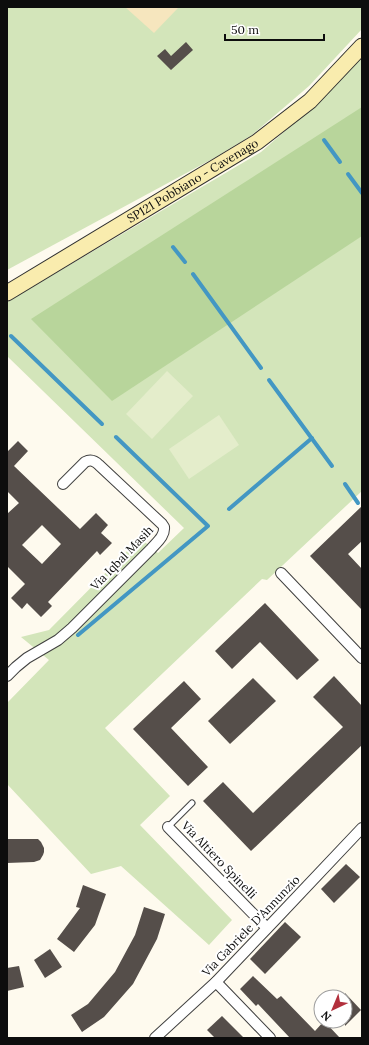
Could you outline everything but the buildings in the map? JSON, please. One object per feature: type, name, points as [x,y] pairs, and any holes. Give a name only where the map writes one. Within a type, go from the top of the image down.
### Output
[{"type":"street","name":"SP121 Pobbiano - Cavenago","points":[[7,293],[257,142],[310,101],[362,46]]},
{"type":"street","name":"Via Iqbal Masih","points":[[7,676],[27,658],[58,640],[72,628],[151,549],[164,533],[164,527],[162,524],[94,461],[85,462],[63,484]]},
{"type":"street","points":[[281,573],[362,658]]},
{"type":"street","name":"Via Altiero Spinelli","points":[[168,827],[267,928]]},
{"type":"street","name":"Via Gabriele D'Annunzio","points":[[155,1038],[216,982],[362,828]]},
{"type":"street","points":[[216,982],[270,1038]]},
{"type":"lane","points":[[168,827],[192,803]]},
{"type":"green space","points":[[7,7],[362,7],[362,29],[309,86],[252,135],[216,157],[7,270]]},
{"type":"green space","points":[[362,55],[362,491],[267,580],[262,579],[105,728],[170,796],[140,825],[232,920],[209,945],[121,866],[91,874],[7,784],[7,703],[49,660],[21,637],[49,630],[140,538],[158,553],[184,528],[7,356],[7,302],[261,152],[309,110]]},
{"type":"green space","points":[[362,107],[362,236],[112,401],[31,319]]},
{"type":"green space","points":[[167,371],[193,396],[152,439],[126,414]]},
{"type":"green space","points":[[219,415],[239,445],[189,479],[169,449]]},
{"type":"sand","points":[[125,7],[179,7],[154,33]]},
{"type":"waterway","points":[[324,140],[340,162]]},
{"type":"waterway","points":[[348,174],[362,193]]},
{"type":"waterway","points":[[173,247],[185,262]]},
{"type":"waterway","points":[[193,274],[261,368]]},
{"type":"waterway","points":[[11,336],[102,424]]},
{"type":"waterway","points":[[269,380],[332,466]]},
{"type":"waterway","points":[[78,635],[208,526],[116,437]]},
{"type":"waterway","points":[[229,509],[312,438]]},
{"type":"waterway","points":[[345,484],[358,503]]}]
